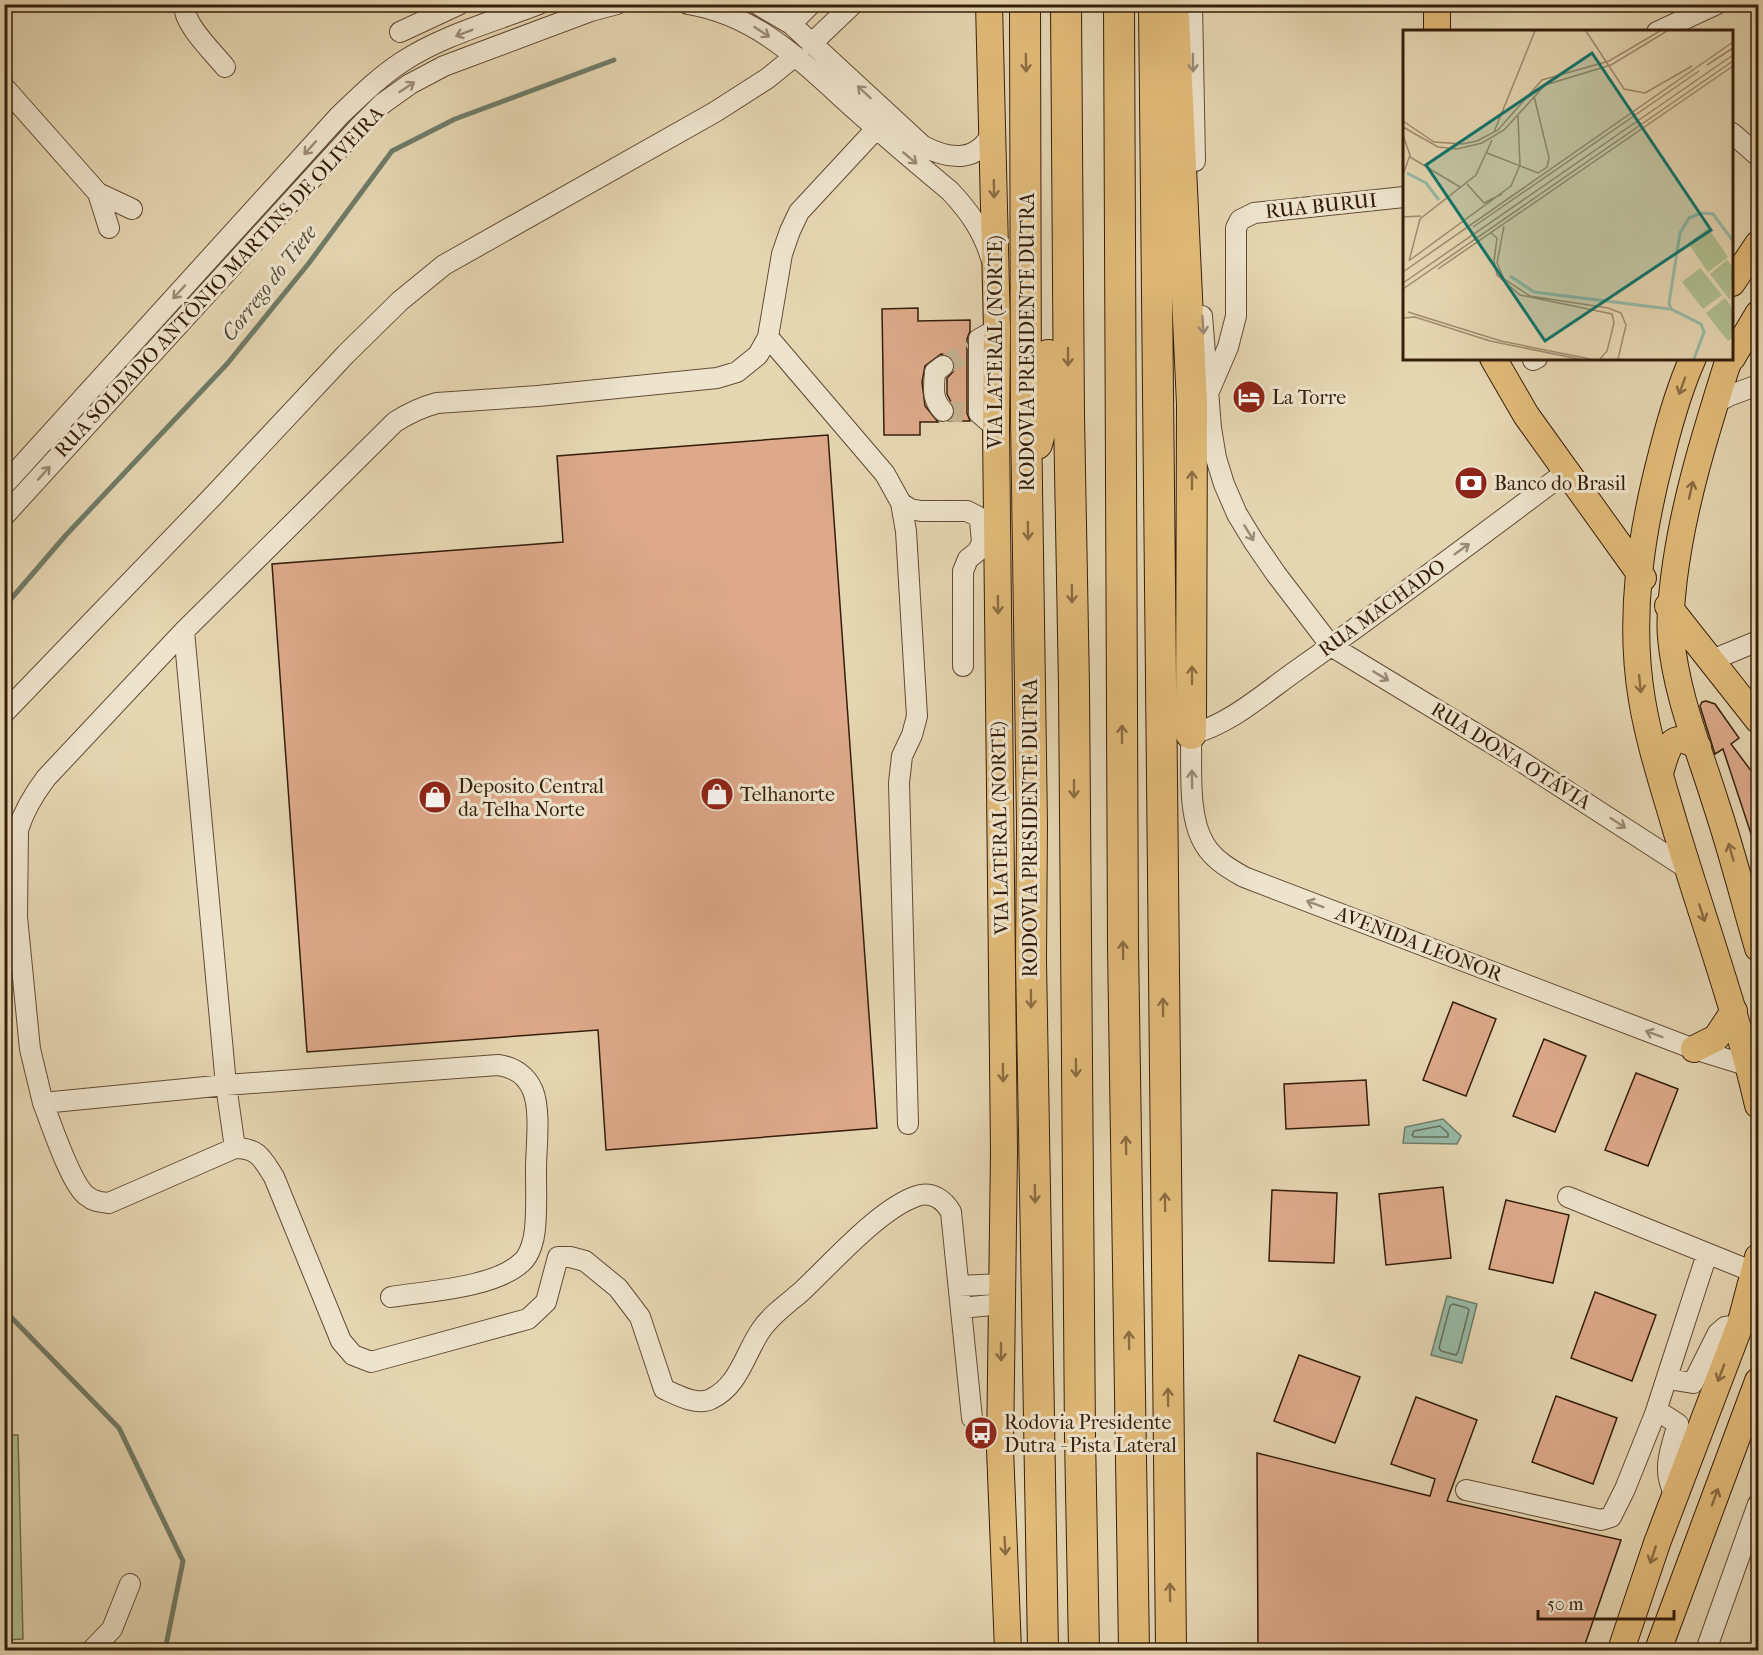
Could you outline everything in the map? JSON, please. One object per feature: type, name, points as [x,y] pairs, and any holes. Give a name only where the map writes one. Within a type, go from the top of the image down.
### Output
[{"type":"highway","name":"RODOVIA PRESIDENTE DUTRA","points":[[1025,4],[1027,478],[1032,824],[1031,960],[1043,1650]]},
{"type":"highway","points":[[1027,478],[1048,405],[1052,242],[1049,4]]},
{"type":"highway","name":"RODOVIA PRESIDENTE DUTRA","points":[[1066,4],[1084,1650]]},
{"type":"highway","points":[[1119,4],[1123,946],[1134,1650]]},
{"type":"highway","points":[[1154,4],[1171,1650]]},
{"type":"highway","points":[[1173,4],[1192,404],[1191,734]]},
{"type":"highway","points":[[1130,1422],[1142,1449],[1149,1517],[1147,1604],[1149,1650]]},
{"type":"main road","name":"VIA LATERAL (NORTE)","points":[[989,4],[996,273],[982,339],[982,418],[1004,1140],[1000,1449],[1008,1650]]},
{"type":"main road","points":[[1437,4],[1437,30]]},
{"type":"main road","points":[[1733,280],[1758,244]]},
{"type":"main road","points":[[1733,356],[1758,314]]},
{"type":"main road","points":[[1494,360],[1526,415],[1566,472],[1758,720]]},
{"type":"main road","points":[[1692,360],[1672,413],[1652,492],[1632,556],[1638,662],[1642,699],[1660,773],[1688,869],[1754,1070],[1758,1105]]},
{"type":"main road","points":[[1730,361],[1698,458],[1678,547],[1671,609],[1671,635],[1685,711],[1727,837],[1758,948]]},
{"type":"main road","points":[[1672,413],[1674,434],[1678,443],[1684,450],[1698,458]]},
{"type":"main road","points":[[1632,556],[1678,547]]},
{"type":"main road","points":[[1660,773],[1666,752],[1675,741],[1686,740],[1698,747]]},
{"type":"main road","points":[[1694,1049],[1716,1038],[1734,1011]]},
{"type":"main road","points":[[1621,1650],[1675,1494],[1740,1325],[1757,1265]]},
{"type":"main road","points":[[1658,1650],[1758,1381]]},
{"type":"street","points":[[184,4],[184,12],[189,22],[225,67]]},
{"type":"street","points":[[400,32],[460,4]]},
{"type":"street","name":"RUA SOLDADO ANTÔNIO MARTINS DE OLIVEIRA","points":[[4,485],[339,116],[367,89],[402,62],[434,44],[539,4]]},
{"type":"street","name":"RUA SOLDADO ANTÔNIO MARTINS DE OLIVEIRA","points":[[4,516],[382,104],[410,84],[444,66],[581,14],[617,4]]},
{"type":"street","points":[[688,4],[743,21],[764,33],[795,56],[876,129],[950,191],[966,208],[987,245],[996,273]]},
{"type":"street","points":[[758,4],[791,24],[923,146],[953,157],[969,154],[988,142],[993,130]]},
{"type":"street","points":[[791,24],[811,4]]},
{"type":"street","points":[[811,44],[853,4]]},
{"type":"street","points":[[1192,4],[1196,225],[1208,395],[1216,458],[1237,514],[1276,574],[1331,646]]},
{"type":"street","points":[[1661,30],[1717,4]]},
{"type":"street","points":[[4,713],[198,512],[346,354],[400,301],[444,265],[715,112],[768,78],[795,56]]},
{"type":"street","points":[[4,87],[99,193],[132,209]]},
{"type":"street","points":[[558,1257],[546,1302],[528,1319],[371,1362],[353,1354],[340,1341],[274,1177],[261,1156],[248,1148],[235,1148],[109,1203],[96,1202],[85,1195],[74,1178],[43,1103],[30,1049],[17,917],[18,830],[24,812],[46,778],[184,632],[395,422],[424,406],[437,403],[538,396],[717,378],[737,372],[758,356],[768,337],[782,254],[799,212],[876,129]]},
{"type":"street","points":[[1733,135],[1758,156]]},
{"type":"street","points":[[99,193],[109,228]]},
{"type":"street","name":"RUA BURUI","points":[[1208,395],[1228,347],[1234,324],[1237,302],[1235,234],[1240,220],[1254,213],[1403,197]]},
{"type":"street","points":[[214,255],[229,270]]},
{"type":"street","points":[[768,337],[885,474],[901,503],[906,531],[917,717],[902,756],[899,783],[908,1124]]},
{"type":"street","points":[[1730,361],[1737,378],[1745,383],[1758,385]]},
{"type":"street","points":[[943,366],[935,372],[934,386],[935,402],[943,411]]},
{"type":"street","points":[[1715,403],[1758,385]]},
{"type":"street","name":"RUA MACHADO","points":[[1191,734],[1205,731],[1223,721],[1331,646],[1566,472]]},
{"type":"street","points":[[901,503],[910,509],[921,511],[967,511],[977,516],[980,521],[980,547],[968,559],[963,572],[963,666]]},
{"type":"street","points":[[184,632],[226,1085],[235,1148]]},
{"type":"street","points":[[1712,660],[1758,641]]},
{"type":"street","name":"RUA DONA OTÁVIA","points":[[1331,646],[1516,758],[1688,869]]},
{"type":"street","name":"AVENIDA LEONOR","points":[[1191,734],[1195,820],[1205,845],[1223,865],[1245,877],[1754,1070]]},
{"type":"street","points":[[43,1103],[226,1085],[498,1065],[517,1071],[526,1079],[535,1097],[535,1230],[524,1262],[506,1274],[480,1283],[391,1297]]},
{"type":"street","points":[[535,1230],[558,1257],[585,1261],[618,1288],[640,1317],[664,1389],[683,1399],[710,1400],[732,1384],[762,1328],[886,1212],[918,1195],[928,1194],[938,1197],[946,1203],[951,1212],[972,1418]]},
{"type":"street","points":[[1568,1197],[1707,1254],[1757,1265]]},
{"type":"street","points":[[1466,1490],[1601,1520],[1611,1517],[1625,1489],[1668,1379],[1707,1254]]},
{"type":"street","points":[[959,1286],[1001,1294]]},
{"type":"street","points":[[962,1308],[1001,1294]]},
{"type":"street","points":[[1668,1379],[1693,1383],[1718,1333],[1725,1327],[1740,1325]]},
{"type":"street","points":[[1655,1414],[1664,1415],[1678,1424],[1667,1463],[1669,1484],[1675,1494]]},
{"type":"street","points":[[1706,1650],[1758,1504]]},
{"type":"street","points":[[92,1650],[112,1629],[130,1584]]},
{"type":"shaded area","points":[[5,1435],[18,1435],[23,1639],[5,1640]]},
{"type":"water","points":[[1443,1119],[1461,1136],[1457,1144],[1403,1143],[1405,1127]]},
{"type":"water","points":[[1447,1296],[1477,1304],[1462,1363],[1431,1355]]},
{"type":"building","points":[[918,308],[918,321],[970,320],[967,339],[967,413],[970,421],[949,421],[954,416],[955,410],[947,394],[947,378],[954,371],[955,365],[953,359],[948,355],[941,354],[925,366],[922,382],[925,406],[938,422],[920,422],[920,435],[884,435],[882,309]]},
{"type":"building","points":[[828,435],[877,1128],[606,1150],[598,1030],[307,1052],[272,564],[563,542],[557,456]]},
{"type":"building","points":[[1706,701],[1715,704],[1739,738],[1731,744],[1758,780],[1758,848],[1756,849],[1723,749],[1715,754],[1700,706]]},
{"type":"building","points":[[1453,1002],[1496,1019],[1466,1096],[1423,1080]]},
{"type":"building","points":[[1544,1039],[1586,1056],[1555,1132],[1513,1116]]},
{"type":"building","points":[[1636,1073],[1678,1089],[1648,1166],[1605,1150]]},
{"type":"building","points":[[1366,1080],[1369,1125],[1286,1129],[1284,1084]]},
{"type":"building","points":[[1443,1187],[1451,1258],[1386,1265],[1379,1194]]},
{"type":"building","points":[[1272,1190],[1337,1193],[1334,1263],[1269,1261]]},
{"type":"building","points":[[1506,1200],[1569,1215],[1553,1283],[1489,1269]]},
{"type":"building","points":[[1595,1292],[1656,1315],[1632,1381],[1571,1358]]},
{"type":"building","points":[[1299,1355],[1360,1377],[1335,1443],[1274,1421]]},
{"type":"building","points":[[1556,1396],[1617,1418],[1593,1484],[1532,1462]]},
{"type":"building","points":[[1416,1397],[1477,1420],[1447,1501],[1621,1540],[1583,1650],[1313,1650],[1258,1645],[1257,1453],[1430,1496],[1435,1479],[1391,1464]]},
{"type":"waterway","name":"Corrego do Tiete","points":[[4,607],[66,535],[227,364],[309,263],[392,151],[455,119],[614,60]]},
{"type":"waterway","points":[[4,1310],[119,1428],[183,1561],[165,1650]]},
{"type":"tunnel","points":[[943,366],[971,350]]},
{"type":"tunnel","points":[[943,411],[971,413]]},
{"type":"place","name":"La Torre","points":[[1249,397]]},
{"type":"place","name":"Banco do Brasil","points":[[1471,483]]},
{"type":"place","name":"Telhanorte","points":[[717,794]]},
{"type":"place","name":"Deposito Central da Telha Norte","points":[[435,797]]},
{"type":"place","name":"Rodovia Presidente Dutra - Pista Lateral","points":[[981,1433]]}]
